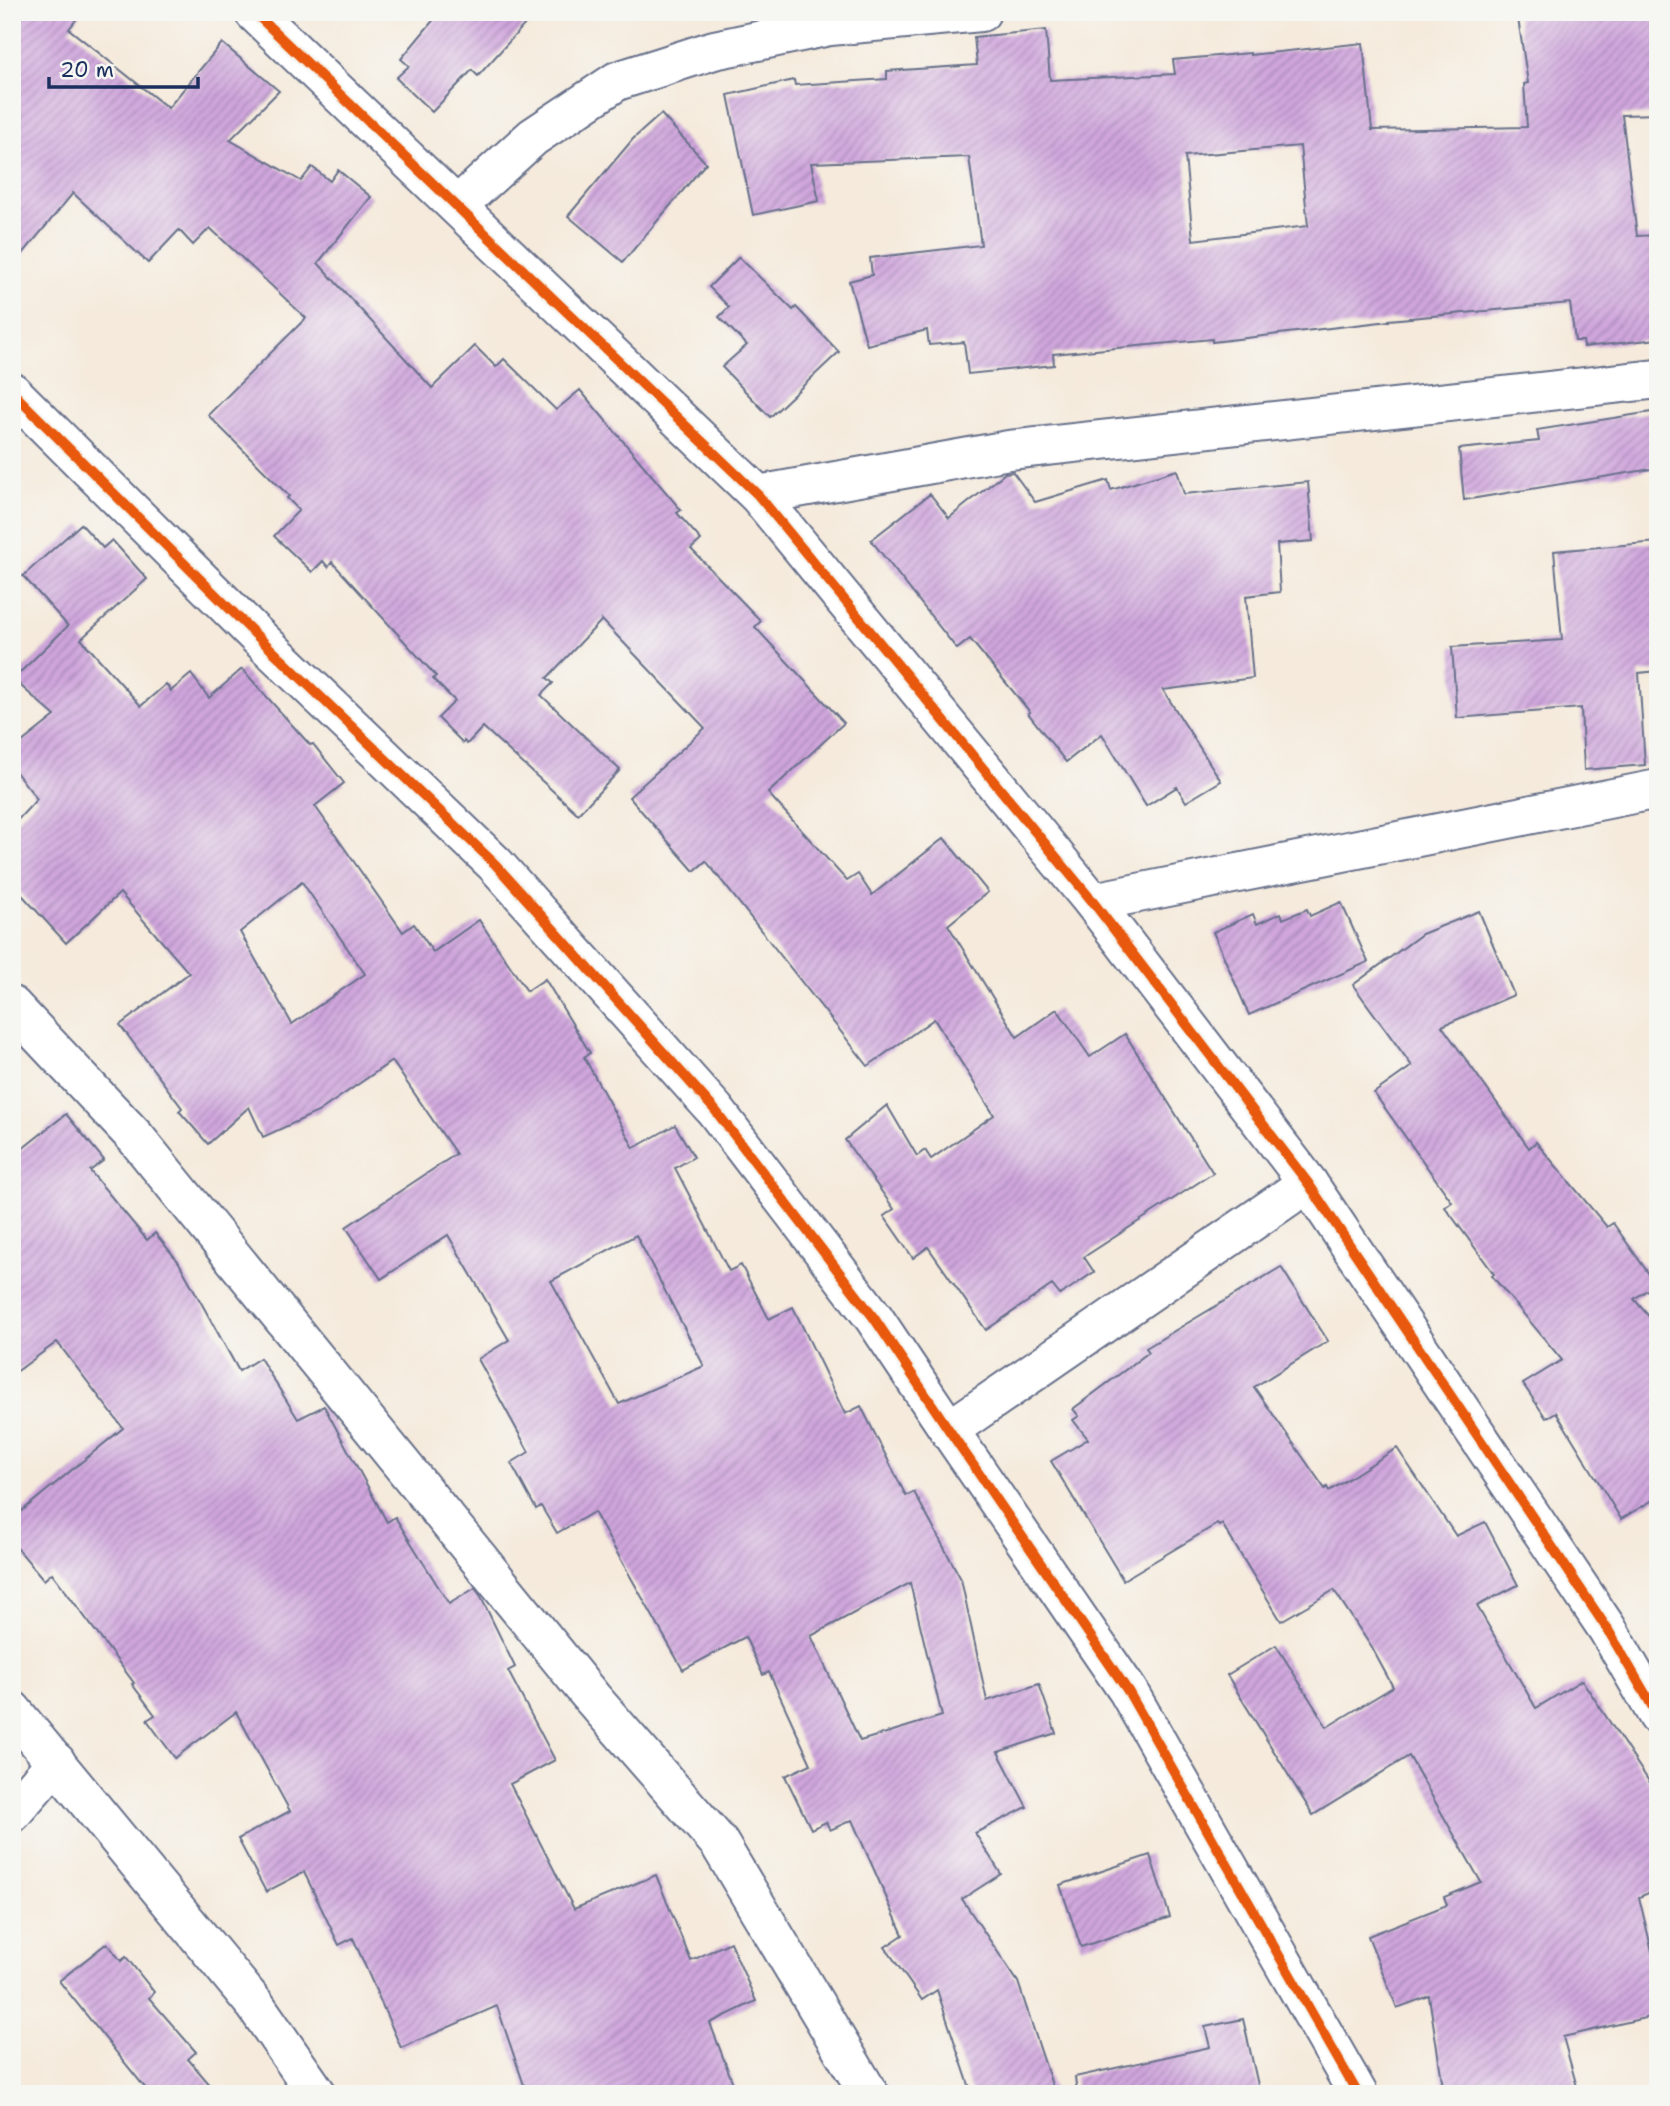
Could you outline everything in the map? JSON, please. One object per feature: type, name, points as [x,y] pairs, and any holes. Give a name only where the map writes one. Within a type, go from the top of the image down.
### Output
[{"type":"street","points":[[254,12],[758,495],[1093,902],[1308,1183],[1608,1630],[1658,1716]]},
{"type":"street","points":[[457,206],[533,136],[617,81],[714,50],[830,26],[981,12]]},
{"type":"street","points":[[758,495],[1009,450],[1658,379]]},
{"type":"street","points":[[12,393],[254,633],[495,864],[715,1111],[874,1318],[1128,1690],[1358,2094]]},
{"type":"street","points":[[1093,902],[1658,789]]},
{"type":"street","points":[[12,1006],[136,1138],[593,1699],[719,1843],[869,2094]]},
{"type":"street","points":[[949,1430],[1308,1183]]},
{"type":"street","points":[[12,1710],[256,2006],[317,2094]]},
{"type":"street","points":[[12,1813],[55,1762]]},
{"type":"building","points":[[12,12],[82,12],[69,29],[168,108],[222,43],[279,91],[230,140],[301,181],[312,167],[330,181],[338,170],[371,197],[318,263],[432,388],[475,346],[496,367],[504,359],[556,410],[580,390],[681,510],[677,513],[701,540],[691,549],[761,621],[755,627],[844,723],[768,793],[847,881],[858,874],[872,895],[944,838],[988,892],[948,925],[1017,1037],[1057,1009],[1090,1057],[1125,1034],[1213,1173],[1084,1257],[1094,1272],[1060,1295],[1052,1285],[986,1330],[928,1247],[913,1258],[884,1216],[894,1209],[845,1140],[887,1105],[917,1156],[925,1150],[931,1159],[994,1115],[934,1019],[868,1066],[706,861],[694,871],[629,797],[705,728],[602,620],[547,678],[553,683],[541,695],[620,770],[578,814],[483,727],[467,744],[464,741],[463,743],[438,718],[455,701],[433,679],[436,676],[332,562],[328,567],[323,561],[312,572],[274,536],[299,510],[287,498],[289,496],[208,415],[306,318],[210,228],[193,245],[179,230],[148,263],[73,193],[12,267]]},
{"type":"building","points":[[440,12],[536,12],[478,76],[472,70],[432,112],[396,78],[409,66],[401,59]]},
{"type":"building","points":[[1517,12],[1658,12],[1658,114],[1622,115],[1637,236],[1658,235],[1658,339],[1584,347],[1583,341],[1575,341],[1570,303],[1389,320],[1212,342],[1212,339],[1053,354],[1054,365],[968,374],[964,342],[929,345],[927,330],[867,345],[849,281],[872,275],[870,258],[981,245],[969,157],[811,163],[819,201],[753,215],[728,95],[794,80],[795,85],[887,79],[887,71],[977,65],[974,37],[1046,30],[1050,80],[1175,74],[1173,60],[1363,43],[1372,130],[1527,127],[1524,84],[1528,83]],"holes":[[[1300,146],[1308,226],[1193,240],[1185,156]]]},
{"type":"building","points":[[661,114],[706,163],[623,262],[568,216],[633,139]]},
{"type":"building","points":[[739,257],[793,310],[796,307],[839,352],[770,417],[722,367],[747,345],[719,317],[729,307],[709,287]]},
{"type":"building","points":[[1658,411],[1658,468],[1464,500],[1459,449],[1539,441],[1537,430]]},
{"type":"building","points":[[1177,470],[1184,494],[1308,482],[1313,541],[1277,544],[1280,592],[1246,596],[1253,678],[1163,690],[1221,781],[1186,802],[1177,787],[1146,806],[1102,734],[1066,762],[1028,713],[1030,712],[970,639],[957,649],[871,540],[930,494],[949,518],[1005,473],[1013,472],[1035,502],[1108,480],[1111,490]]},
{"type":"building","points":[[81,524],[103,548],[112,540],[147,579],[81,639],[141,706],[166,684],[171,691],[191,674],[209,698],[242,669],[310,745],[313,744],[344,783],[315,806],[403,932],[414,924],[433,952],[479,920],[527,991],[545,979],[590,1053],[584,1057],[634,1148],[675,1125],[694,1157],[675,1168],[729,1271],[741,1265],[769,1319],[793,1307],[845,1414],[861,1406],[906,1496],[914,1492],[961,1579],[987,1701],[1039,1684],[1056,1733],[998,1752],[1027,1807],[975,1833],[1001,1874],[962,1899],[1018,1982],[1055,2094],[972,2094],[937,1990],[922,2000],[885,1947],[903,1935],[852,1820],[830,1830],[826,1822],[811,1829],[785,1776],[811,1764],[769,1672],[763,1675],[745,1637],[683,1670],[594,1512],[557,1533],[541,1506],[536,1509],[511,1463],[529,1452],[478,1359],[509,1340],[448,1235],[381,1279],[346,1227],[456,1154],[392,1061],[318,1112],[263,1137],[249,1107],[208,1144],[179,1111],[182,1108],[120,1025],[189,973],[120,893],[66,943],[12,884],[12,826],[37,799],[12,767],[12,750],[55,716],[13,679],[68,626],[23,576]],"holes":[[[302,882],[365,974],[292,1024],[240,932]],[[636,1235],[704,1366],[619,1404],[551,1281]],[[910,1583],[942,1716],[860,1741],[811,1636]]]},
{"type":"building","points":[[1658,542],[1658,671],[1639,673],[1645,765],[1584,770],[1581,708],[1457,718],[1452,647],[1562,640],[1554,551]]},
{"type":"building","points":[[1341,902],[1368,962],[1249,1015],[1213,932],[1253,914],[1257,924],[1281,913],[1283,919],[1307,909],[1310,916]]},
{"type":"building","points":[[1479,911],[1514,995],[1442,1026],[1529,1148],[1536,1142],[1607,1227],[1613,1223],[1656,1284],[1634,1299],[1658,1327],[1658,1497],[1621,1519],[1556,1412],[1546,1418],[1523,1384],[1562,1360],[1492,1276],[1494,1274],[1445,1207],[1452,1202],[1374,1093],[1412,1066],[1353,985],[1422,934]]},
{"type":"building","points":[[66,1114],[104,1160],[90,1171],[147,1240],[155,1233],[178,1261],[239,1371],[260,1358],[298,1419],[324,1406],[387,1522],[395,1517],[449,1604],[475,1588],[480,1595],[515,1667],[508,1671],[555,1760],[510,1784],[574,1909],[656,1875],[691,1961],[730,1942],[756,2001],[710,2023],[737,2094],[527,2094],[497,2006],[401,2048],[353,1938],[339,1945],[304,1872],[266,1892],[238,1839],[290,1811],[236,1712],[175,1758],[147,1720],[155,1715],[132,1684],[134,1683],[52,1573],[44,1580],[12,1542],[12,1519],[123,1428],[57,1342],[12,1375],[12,1157]]},
{"type":"building","points":[[1281,1267],[1328,1341],[1254,1387],[1325,1489],[1327,1487],[1329,1491],[1397,1448],[1456,1536],[1485,1522],[1518,1585],[1477,1606],[1536,1708],[1582,1680],[1658,1795],[1658,1889],[1639,1897],[1658,1976],[1658,2015],[1563,2037],[1579,2094],[1444,2094],[1429,1996],[1397,2008],[1368,1936],[1447,1905],[1444,1897],[1481,1882],[1409,1756],[1313,1815],[1227,1675],[1276,1645],[1327,1727],[1393,1687],[1372,1648],[1334,1590],[1281,1621],[1222,1524],[1217,1524],[1123,1580],[1051,1461],[1088,1439],[1073,1420],[1079,1416],[1073,1409],[1149,1352],[1146,1348]]},
{"type":"building","points":[[1150,1855],[1170,1917],[1081,1947],[1060,1885]]},
{"type":"building","points":[[107,1943],[121,1961],[126,1957],[154,1992],[149,1998],[196,2052],[188,2059],[218,2094],[150,2094],[59,1981]]},
{"type":"building","points":[[1243,2019],[1260,2094],[1077,2094],[1075,2077],[1210,2047],[1205,2027]]},
{"type":"cycle path","points":[[254,12],[758,495],[1093,902],[1308,1183],[1608,1630],[1658,1716]]},
{"type":"cycle path","points":[[12,392],[254,633],[495,864],[715,1110],[874,1318],[1128,1691],[1358,2094]]}]
